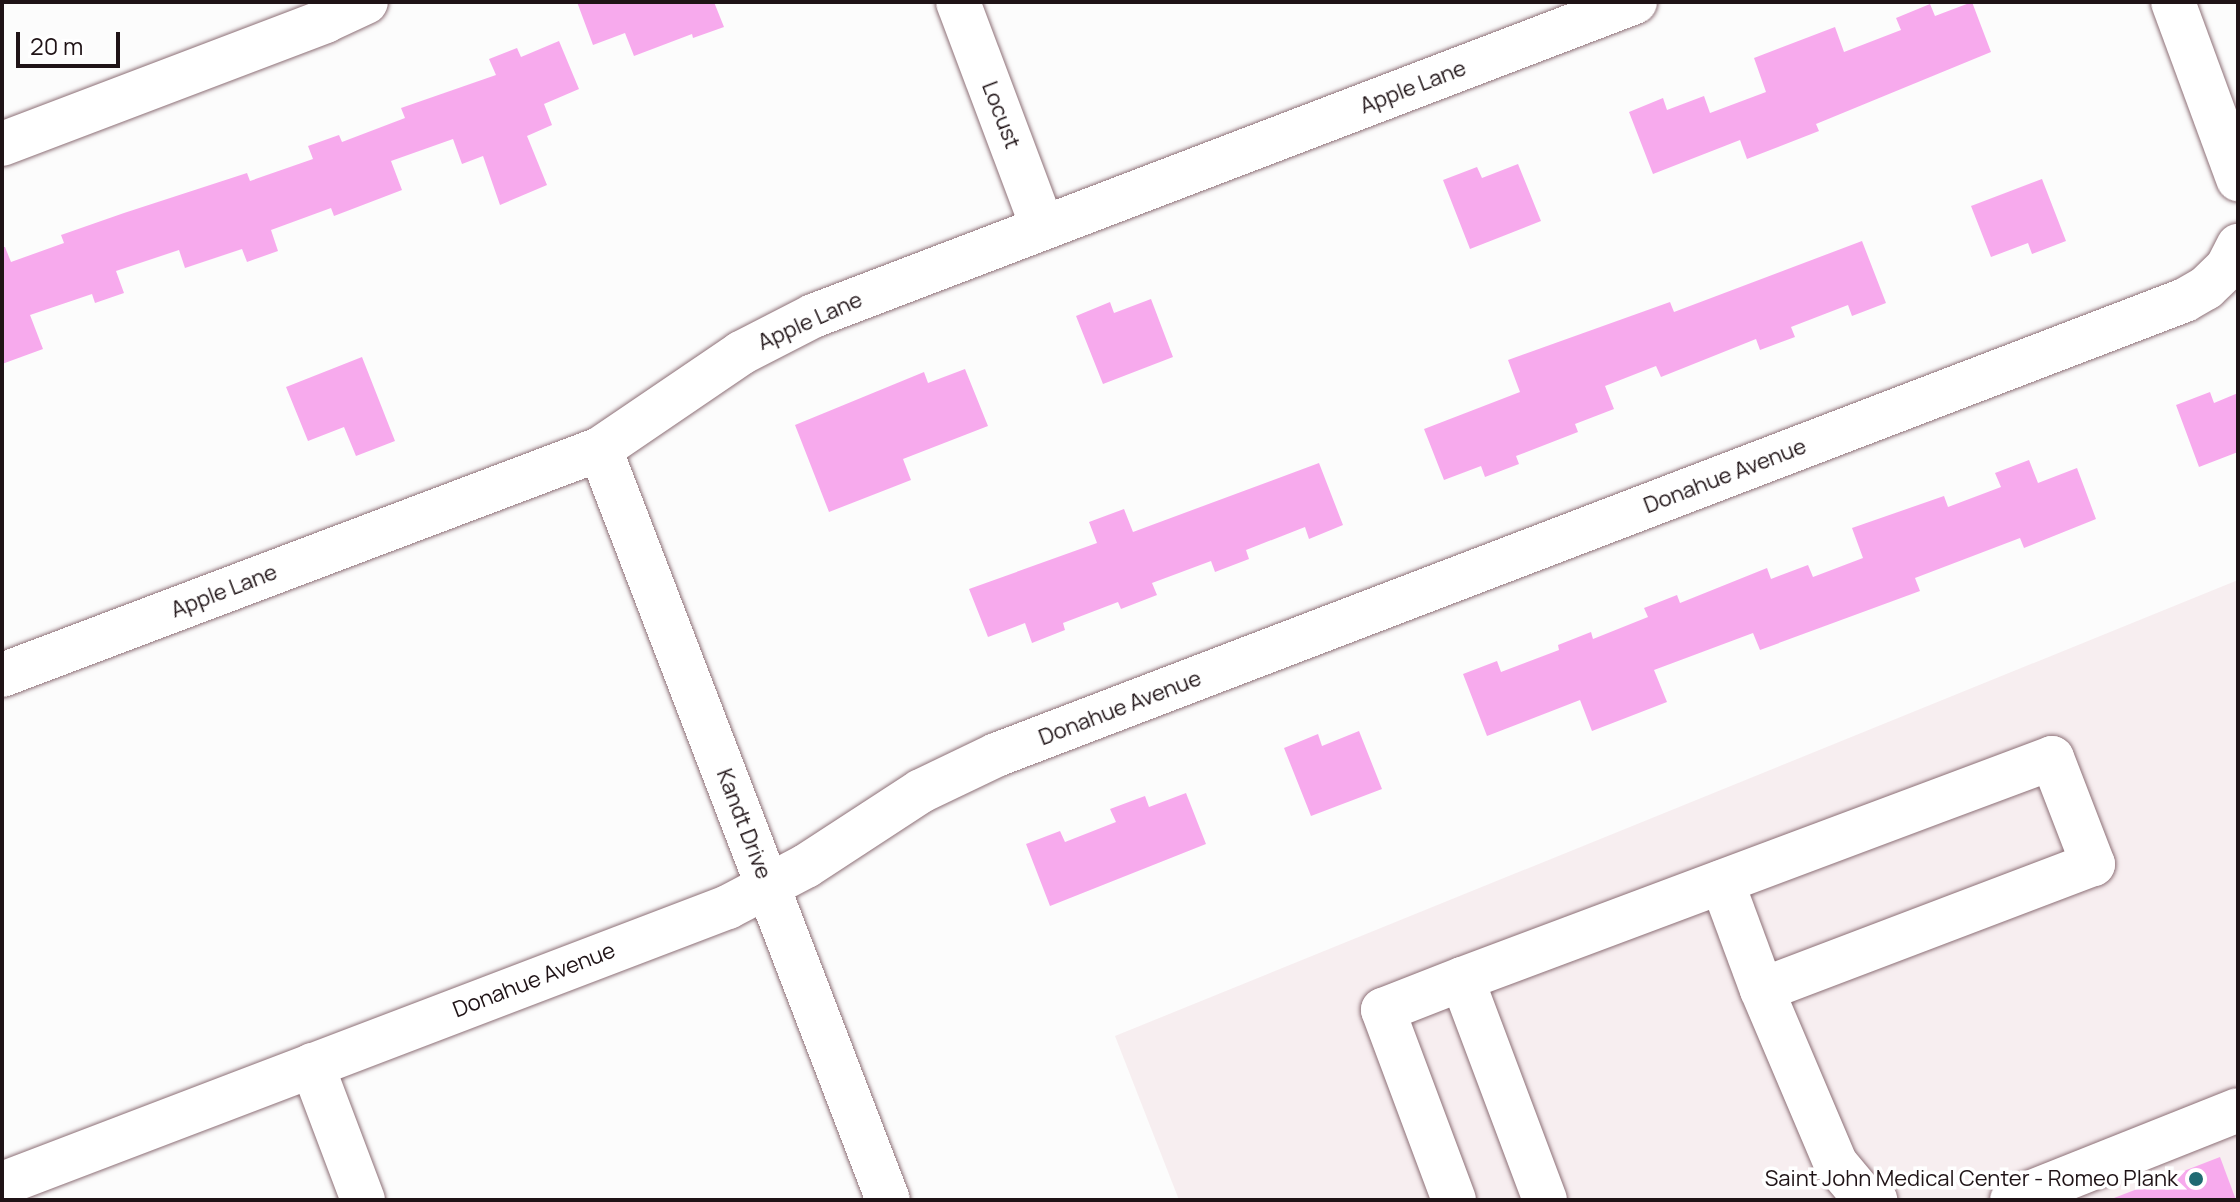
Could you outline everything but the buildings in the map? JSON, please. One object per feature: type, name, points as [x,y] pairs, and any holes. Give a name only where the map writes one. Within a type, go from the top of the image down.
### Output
[{"type":"street","points":[[2,144],[325,21],[366,2]]},
{"type":"street","name":"Locust","points":[[958,2],[1043,228]]},
{"type":"street","name":"Apple Lane","points":[[2,675],[600,449],[774,334],[1635,2]]},
{"type":"street","points":[[2173,2],[2238,179]]},
{"type":"street","name":"Donahue Avenue","points":[[2,1184],[713,912],[768,888],[921,791],[996,755],[2185,300],[2206,288],[2227,268],[2238,246]]},
{"type":"street","name":"Kandt Drive","points":[[600,449],[888,1200]]},
{"type":"street","points":[[1454,1200],[1383,1010],[2052,758],[2093,864],[1762,990]]},
{"type":"street","points":[[1722,882],[1762,990],[1836,1164],[1860,1193],[1875,1200]]},
{"type":"street","points":[[1462,979],[1545,1200]]},
{"type":"street","points":[[312,1065],[363,1200]]},
{"type":"street","points":[[2012,1200],[2238,1110]]},
{"type":"shaded area","points":[[2238,580],[2238,1200],[1179,1200],[1115,1036]]},
{"type":"place","name":"Saint John Medical Center - Romeo Plank","points":[[2196,1179]]}]
